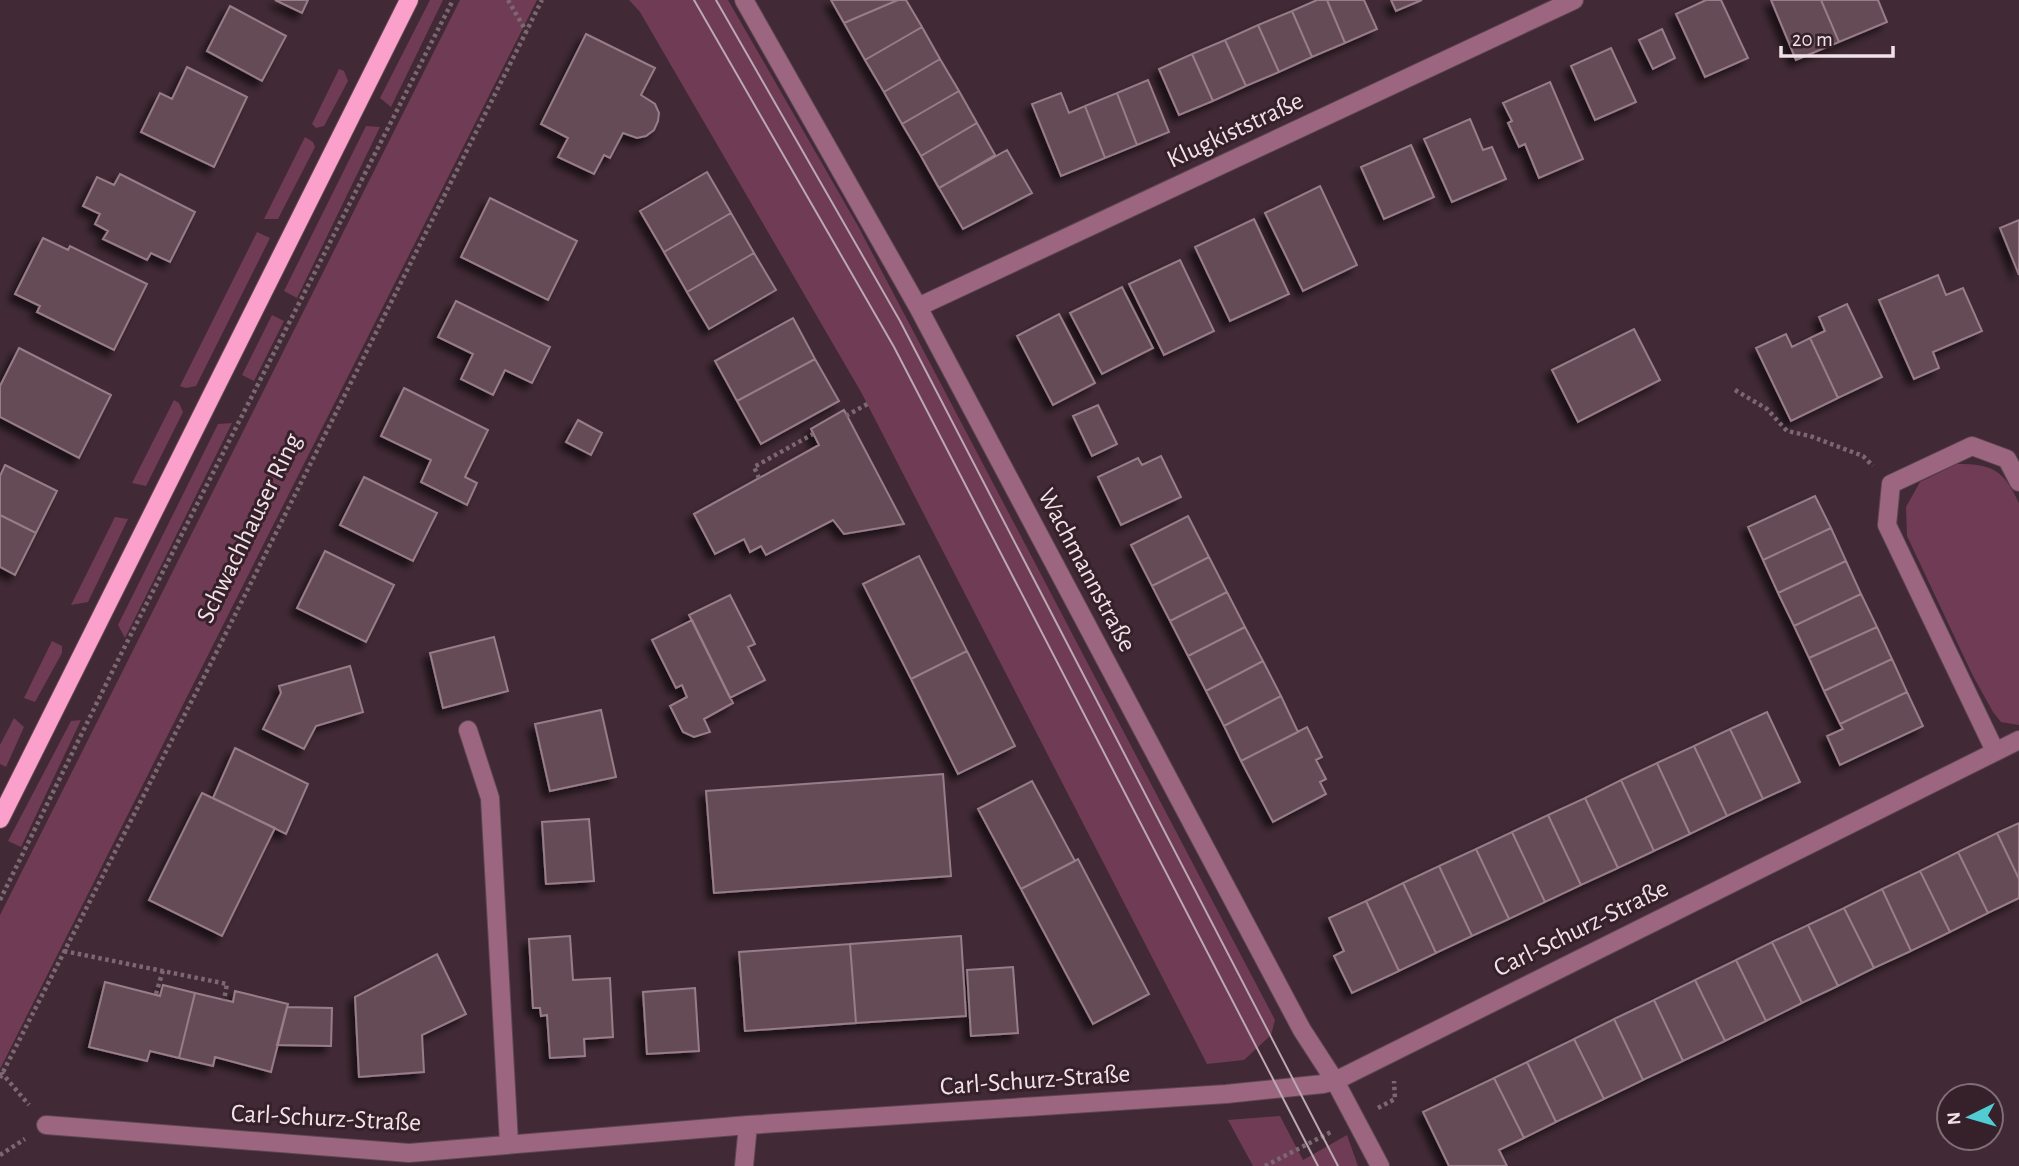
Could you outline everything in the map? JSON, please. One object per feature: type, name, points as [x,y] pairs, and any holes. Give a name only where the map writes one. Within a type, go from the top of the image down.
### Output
[{"type":"main road","points":[[0,819],[409,0]]},
{"type":"street","name":"Wachmannstraße","points":[[744,0],[918,307],[1302,1030],[1335,1080],[1380,1166]]},
{"type":"street","name":"Klugkiststraße","points":[[918,307],[1574,0]]},
{"type":"street","points":[[1996,751],[1887,525],[1891,484],[1972,446],[2007,458],[2019,482]]},
{"type":"street","points":[[468,730],[490,798],[509,1143]]},
{"type":"street","name":"Carl-Schurz-Straße","points":[[46,1125],[409,1153],[748,1125],[1226,1094],[1323,1084],[2019,740]]},
{"type":"street","points":[[744,1166],[748,1125]]},
{"type":"path","name":"Schwachhauser Ring","points":[[0,900],[453,0]]},
{"type":"path","points":[[508,0],[526,32]]},
{"type":"path","name":"Schwachhauser Ring","points":[[1,1074],[542,0]]},
{"type":"path","points":[[1735,390],[1767,409],[1787,430],[1863,456],[1891,484]]},
{"type":"path","points":[[846,416],[869,403]]},
{"type":"path","points":[[759,478],[754,467],[813,434]]},
{"type":"path","points":[[64,951],[227,985],[224,1000]]},
{"type":"path","points":[[156,995],[163,970]]},
{"type":"path","points":[[1,1074],[46,1125]]},
{"type":"shaded area","points":[[430,0],[443,0],[391,107],[380,98]]},
{"type":"shaded area","points":[[460,0],[537,0],[0,1069],[0,915]]},
{"type":"shaded area","points":[[629,0],[728,0],[858,226],[1275,1020],[1271,1035],[1244,1060],[1207,1064],[861,392],[640,12]]},
{"type":"shaded area","points":[[339,69],[344,71],[348,81],[324,126],[316,128],[312,124]]},
{"type":"shaded area","points":[[366,126],[380,127],[297,298],[284,291]]},
{"type":"shaded area","points":[[305,137],[313,142],[315,147],[278,219],[264,219]]},
{"type":"shaded area","points":[[257,232],[270,238],[196,386],[180,386]]},
{"type":"shaded area","points":[[272,315],[284,321],[254,381],[242,375]]},
{"type":"shaded area","points":[[174,400],[179,403],[183,412],[146,486],[132,483]]},
{"type":"shaded area","points":[[232,423],[125,638],[118,625],[218,424]]},
{"type":"shaded area","points":[[1957,464],[1980,465],[1996,471],[2008,483],[2019,503],[2019,725],[2001,722],[1993,712],[1973,676],[1907,536],[1906,507],[1920,482]]},
{"type":"shaded area","points":[[115,517],[128,519],[88,602],[71,605]]},
{"type":"shaded area","points":[[52,641],[62,646],[62,653],[35,702],[24,698]]},
{"type":"shaded area","points":[[14,718],[24,727],[6,767],[0,764],[0,745]]},
{"type":"shaded area","points":[[81,720],[21,847],[8,841],[71,721]]},
{"type":"shaded area","points":[[1280,1116],[1303,1160],[1347,1135],[1358,1166],[1253,1166],[1228,1120]]},
{"type":"building","points":[[275,0],[308,0],[302,13]]},
{"type":"building","points":[[831,0],[898,0],[844,23]]},
{"type":"building","points":[[898,0],[906,0],[922,27],[865,60],[844,23]]},
{"type":"building","points":[[1317,0],[1327,0],[1345,43],[1312,57],[1292,11]]},
{"type":"building","points":[[1327,0],[1364,0],[1377,29],[1345,43]]},
{"type":"building","points":[[1391,0],[1422,0],[1396,11]]},
{"type":"building","points":[[1706,0],[1721,0],[1748,58],[1705,77],[1676,14]]},
{"type":"building","points":[[1771,0],[1821,0],[1839,42],[1796,60]]},
{"type":"building","points":[[1821,0],[1878,0],[1887,22],[1839,42]]},
{"type":"building","points":[[230,6],[286,36],[262,81],[207,51]]},
{"type":"building","points":[[1292,11],[1312,57],[1279,72],[1258,25]]},
{"type":"building","points":[[1258,25],[1279,72],[1246,86],[1225,40]]},
{"type":"building","points":[[922,27],[940,59],[884,92],[865,60]]},
{"type":"building","points":[[1662,29],[1675,58],[1653,69],[1639,40]]},
{"type":"building","points":[[586,34],[655,68],[641,95],[655,104],[659,113],[654,130],[646,136],[637,138],[623,133],[610,158],[604,155],[594,174],[558,157],[568,138],[541,124]]},
{"type":"building","points":[[1225,40],[1246,86],[1213,101],[1192,54]]},
{"type":"building","points":[[1611,48],[1636,102],[1595,120],[1571,66]]},
{"type":"building","points":[[1192,54],[1213,101],[1179,115],[1159,69]]},
{"type":"building","points":[[940,59],[959,91],[902,124],[884,92]]},
{"type":"building","points":[[187,67],[247,97],[214,167],[141,132],[160,93],[172,99]]},
{"type":"building","points":[[1148,80],[1169,132],[1137,145],[1117,93]]},
{"type":"building","points":[[1550,82],[1583,159],[1539,178],[1525,144],[1519,147],[1508,123],[1512,121],[1503,103]]},
{"type":"building","points":[[959,91],[977,123],[921,156],[902,124]]},
{"type":"building","points":[[1061,93],[1069,113],[1085,106],[1105,158],[1061,176],[1032,104]]},
{"type":"building","points":[[1117,93],[1137,145],[1105,158],[1085,106]]},
{"type":"building","points":[[1470,119],[1483,150],[1492,147],[1506,179],[1452,202],[1424,139]]},
{"type":"building","points":[[977,123],[995,155],[939,188],[921,156]]},
{"type":"building","points":[[1411,145],[1434,197],[1384,219],[1361,167]]},
{"type":"building","points":[[1007,150],[1032,193],[963,229],[939,188]]},
{"type":"building","points":[[707,172],[731,213],[664,252],[640,211]]},
{"type":"building","points":[[120,174],[195,212],[170,262],[151,253],[147,260],[103,239],[108,231],[95,224],[100,214],[83,206],[97,177],[114,185]]},
{"type":"building","points":[[1320,186],[1357,265],[1303,291],[1265,213]]},
{"type":"building","points":[[490,198],[577,241],[548,300],[461,257]]},
{"type":"building","points":[[731,213],[754,253],[687,292],[664,252]]},
{"type":"building","points":[[1254,219],[1289,294],[1230,321],[1195,247]]},
{"type":"building","points":[[2019,220],[2019,275],[2000,228]]},
{"type":"building","points":[[43,238],[68,250],[70,246],[147,284],[114,350],[37,312],[40,306],[15,294]]},
{"type":"building","points":[[754,253],[776,290],[709,329],[687,292]]},
{"type":"building","points":[[1180,260],[1214,331],[1164,355],[1129,284]]},
{"type":"building","points":[[1938,275],[1946,295],[1963,288],[1982,331],[1933,352],[1939,368],[1914,379],[1879,300]]},
{"type":"building","points":[[1122,287],[1153,348],[1102,374],[1070,313]]},
{"type":"building","points":[[456,301],[550,347],[532,383],[505,370],[493,395],[461,379],[473,354],[438,337]]},
{"type":"building","points":[[1847,304],[1882,377],[1838,398],[1810,338],[1825,331],[1819,317]]},
{"type":"building","points":[[1059,314],[1095,383],[1053,405],[1017,336]]},
{"type":"building","points":[[793,318],[815,359],[737,401],[715,361]]},
{"type":"building","points":[[1634,329],[1660,380],[1578,422],[1552,370]]},
{"type":"building","points":[[1786,334],[1792,347],[1810,338],[1838,398],[1791,421],[1756,348]]},
{"type":"building","points":[[19,348],[111,395],[79,458],[0,417],[0,386]]},
{"type":"building","points":[[815,359],[839,401],[761,444],[737,401]]},
{"type":"building","points":[[404,388],[488,430],[465,477],[477,483],[467,505],[421,482],[431,460],[381,436]]},
{"type":"building","points":[[1098,405],[1117,444],[1092,456],[1073,416]]},
{"type":"building","points":[[844,410],[904,524],[844,534],[833,520],[766,555],[761,546],[750,552],[744,539],[715,554],[694,514],[819,445],[811,429]]},
{"type":"building","points":[[578,420],[602,433],[591,455],[566,442]]},
{"type":"building","points":[[1161,456],[1181,497],[1121,525],[1098,477],[1138,458],[1142,465]]},
{"type":"building","points":[[5,465],[57,491],[36,533],[0,515],[0,476]]},
{"type":"building","points":[[364,477],[437,513],[413,561],[340,525]]},
{"type":"building","points":[[1815,496],[1831,528],[1763,560],[1748,527]]},
{"type":"building","points":[[0,515],[36,533],[15,575],[0,567]]},
{"type":"building","points":[[1188,516],[1209,557],[1152,586],[1131,545]]},
{"type":"building","points":[[1831,528],[1846,561],[1778,593],[1763,560]]},
{"type":"building","points":[[325,551],[394,585],[366,642],[297,608]]},
{"type":"building","points":[[919,556],[967,651],[911,679],[863,584]]},
{"type":"building","points":[[1209,557],[1227,592],[1170,621],[1152,586]]},
{"type":"building","points":[[1846,561],[1861,594],[1794,626],[1778,593]]},
{"type":"building","points":[[1227,592],[1245,627],[1188,656],[1170,621]]},
{"type":"building","points":[[1861,594],[1877,627],[1809,658],[1794,626]]},
{"type":"building","points":[[730,595],[755,644],[748,647],[765,680],[730,698],[689,615]]},
{"type":"building","points":[[692,620],[733,703],[704,719],[710,732],[694,737],[683,732],[670,706],[687,697],[682,685],[676,688],[652,640]]},
{"type":"building","points":[[1245,627],[1263,661],[1206,691],[1188,656]]},
{"type":"building","points":[[1877,627],[1892,659],[1824,691],[1809,658]]},
{"type":"building","points":[[494,637],[508,691],[443,708],[430,653]]},
{"type":"building","points":[[967,651],[1015,746],[958,774],[911,679]]},
{"type":"building","points":[[1892,659],[1907,692],[1840,724],[1824,691]]},
{"type":"building","points":[[1263,661],[1281,696],[1224,726],[1206,691]]},
{"type":"building","points":[[350,666],[363,712],[316,726],[304,749],[263,729],[281,693],[279,686]]},
{"type":"building","points":[[1907,692],[1923,726],[1840,765],[1827,736],[1843,729],[1840,724]]},
{"type":"building","points":[[1281,696],[1298,732],[1241,761],[1224,726]]},
{"type":"building","points":[[601,710],[616,777],[550,791],[535,724]]},
{"type":"building","points":[[1767,712],[1800,782],[1763,799],[1730,729]]},
{"type":"building","points":[[1307,727],[1322,757],[1316,760],[1326,779],[1320,782],[1326,794],[1273,822],[1241,761]]},
{"type":"building","points":[[1730,729],[1763,799],[1727,816],[1694,746]]},
{"type":"building","points":[[1694,746],[1727,816],[1690,834],[1657,763]]},
{"type":"building","points":[[235,748],[308,784],[286,834],[213,798]]},
{"type":"building","points":[[1657,763],[1690,834],[1654,851],[1621,780]]},
{"type":"building","points":[[943,774],[951,876],[714,893],[706,791]]},
{"type":"building","points":[[1621,780],[1654,851],[1618,868],[1585,798]]},
{"type":"building","points":[[1032,781],[1075,861],[1021,889],[978,809]]},
{"type":"building","points":[[202,793],[275,828],[222,936],[149,900]]},
{"type":"building","points":[[1585,798],[1618,868],[1581,885],[1548,815]]},
{"type":"building","points":[[1548,815],[1581,885],[1545,902],[1512,832]]},
{"type":"building","points":[[589,819],[594,881],[546,884],[542,822]]},
{"type":"building","points":[[2019,823],[2019,879],[1997,833]]},
{"type":"building","points":[[1512,832],[1545,902],[1509,919],[1476,849]]},
{"type":"building","points":[[1997,833],[2019,879],[2019,898],[1988,913],[1958,852]]},
{"type":"building","points":[[1476,849],[1509,919],[1472,936],[1439,866]]},
{"type":"building","points":[[1958,852],[1988,913],[1950,932],[1920,871]]},
{"type":"building","points":[[1078,859],[1149,994],[1093,1024],[1021,889]]},
{"type":"building","points":[[1439,866],[1472,936],[1436,953],[1403,883]]},
{"type":"building","points":[[1920,871],[1950,932],[1911,951],[1882,889]]},
{"type":"building","points":[[1403,883],[1436,953],[1399,971],[1366,901]]},
{"type":"building","points":[[1882,889],[1911,951],[1874,968],[1844,908]]},
{"type":"building","points":[[1366,901],[1399,971],[1352,993],[1334,956],[1344,951],[1329,918]]},
{"type":"building","points":[[1844,908],[1874,968],[1838,986],[1808,925]]},
{"type":"building","points":[[1808,925],[1838,986],[1802,1003],[1772,942]]},
{"type":"building","points":[[570,936],[573,980],[610,978],[613,1037],[584,1039],[585,1056],[550,1058],[547,1015],[541,1016],[540,1008],[533,1008],[529,939]]},
{"type":"building","points":[[961,936],[966,1016],[856,1023],[850,944]]},
{"type":"building","points":[[1772,942],[1802,1003],[1766,1021],[1736,960]]},
{"type":"building","points":[[850,944],[856,1023],[745,1031],[739,952]]},
{"type":"building","points":[[437,954],[466,1014],[422,1035],[424,1072],[359,1077],[355,997]]},
{"type":"building","points":[[1736,960],[1766,1021],[1725,1041],[1695,980]]},
{"type":"building","points":[[1013,967],[1018,1033],[971,1036],[967,970]]},
{"type":"building","points":[[1695,980],[1725,1041],[1683,1061],[1654,1000]]},
{"type":"building","points":[[105,982],[160,996],[163,985],[195,993],[179,1058],[150,1051],[147,1061],[89,1047]]},
{"type":"building","points":[[695,988],[699,1051],[647,1054],[643,992]]},
{"type":"building","points":[[235,991],[288,1004],[271,1072],[215,1057],[213,1066],[179,1058],[195,993],[233,1002]]},
{"type":"building","points":[[1654,1000],[1683,1061],[1643,1080],[1614,1019]]},
{"type":"building","points":[[287,1007],[332,1008],[331,1046],[277,1045]]},
{"type":"building","points":[[1614,1019],[1643,1080],[1604,1099],[1574,1039]]},
{"type":"building","points":[[1574,1039],[1604,1099],[1556,1122],[1527,1062]]},
{"type":"building","points":[[1527,1062],[1556,1122],[1524,1138],[1494,1078]]},
{"type":"building","points":[[1494,1078],[1524,1138],[1499,1150],[1507,1166],[1449,1166],[1423,1112]]},
{"type":"tram line","points":[[694,0],[894,347],[1318,1166]]},
{"type":"tram line","points":[[716,0],[900,321],[1338,1166]]}]
